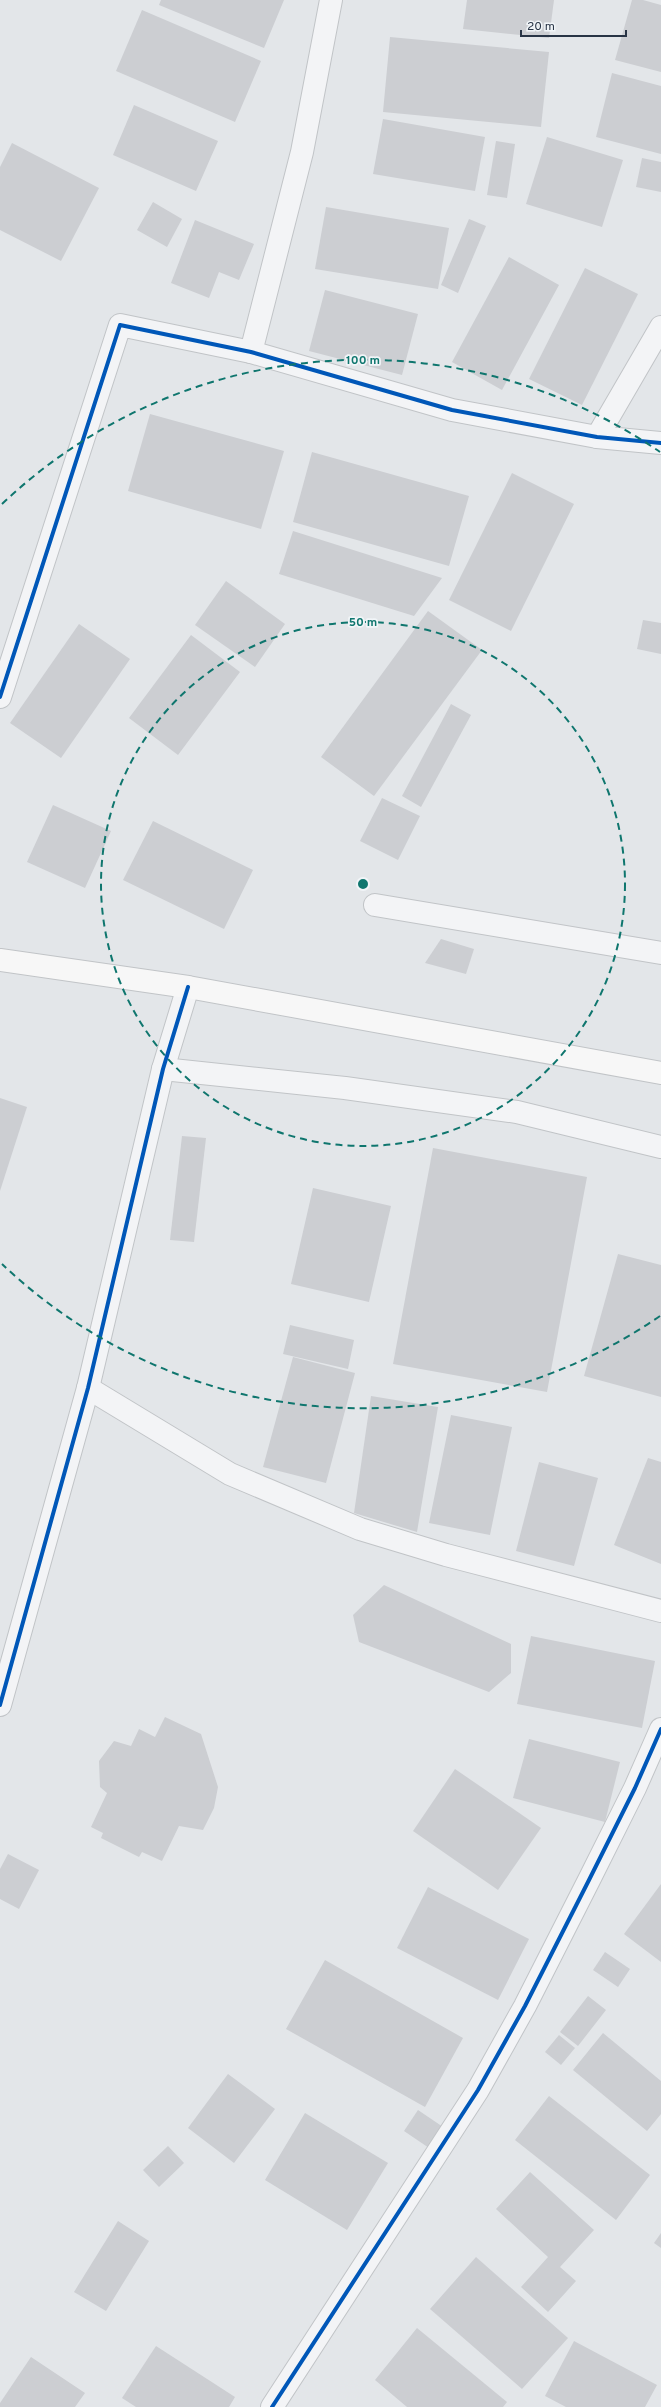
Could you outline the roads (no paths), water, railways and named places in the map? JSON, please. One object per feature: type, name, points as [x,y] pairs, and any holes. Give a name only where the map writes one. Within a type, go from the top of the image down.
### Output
[{"type":"main road","points":[[0,960],[188,987],[661,1072]]},
{"type":"street","points":[[251,352],[302,152],[331,0]]},
{"type":"street","points":[[0,697],[120,325],[251,352],[452,410],[597,437],[661,443]]},
{"type":"street","points":[[597,437],[661,327]]},
{"type":"street","points":[[375,905],[661,953]]},
{"type":"street","points":[[0,1704],[88,1388],[163,1069],[188,987]]},
{"type":"street","points":[[163,1069],[346,1088],[517,1112],[661,1147]]},
{"type":"street","points":[[88,1388],[230,1474],[360,1530],[661,1611]]},
{"type":"street","points":[[272,2407],[478,2090],[525,2006],[593,1873],[635,1788],[661,1729]]}]
